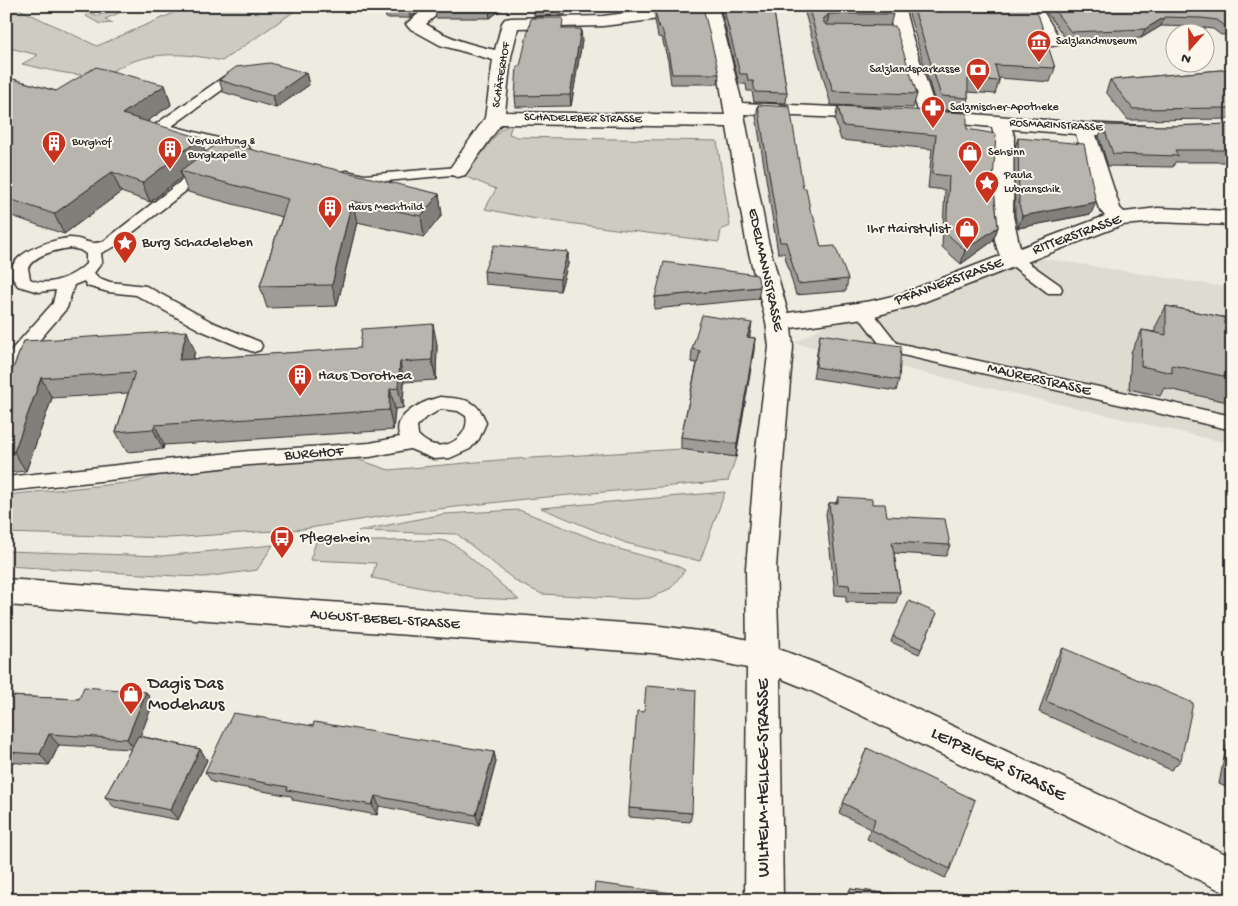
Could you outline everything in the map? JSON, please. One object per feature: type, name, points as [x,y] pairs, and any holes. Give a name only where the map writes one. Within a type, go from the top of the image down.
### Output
[{"type":"street","points":[[439,6],[415,24],[427,34],[446,42],[502,57]]},
{"type":"street","points":[[1031,6],[1052,41]]},
{"type":"street","points":[[910,115],[896,7],[915,7]]},
{"type":"street","name":"SCHÄFERHOF","points":[[495,118],[502,57],[511,23],[603,21],[678,10],[710,8]]},
{"type":"street","name":"EDELMANNSTRASSE","points":[[710,8],[735,115],[758,241],[778,322],[781,347],[770,449],[761,568],[763,657]]},
{"type":"street","name":"SCHADELEBER STRASSE","points":[[495,118],[910,115],[1001,123]]},
{"type":"street","points":[[458,170],[495,118]]},
{"type":"street","name":"PFÄNNERSTRASSE","points":[[778,322],[862,310],[908,300],[1013,259],[1006,247],[1003,229],[1004,136],[1001,123]]},
{"type":"street","name":"ROSMARINSTRASSE","points":[[1001,123],[1084,129],[1153,130]]},
{"type":"street","points":[[1084,129],[1110,209],[1118,219]]},
{"type":"street","name":"RITTERSTRASSE","points":[[1013,259],[1118,219],[1158,215],[1232,218]]},
{"type":"street","name":"AUGUST-BEBEL-STRASSE","points":[[6,592],[652,639],[715,647],[763,657]]},
{"type":"street","name":"LEIPZIGER STRASSE","points":[[763,657],[819,679],[871,703],[1232,877]]},
{"type":"street","name":"WILHELM-HELLGE-STRASSE","points":[[763,657],[765,770],[764,900]]},
{"type":"lane","points":[[232,77],[161,127],[252,151]]},
{"type":"lane","points":[[92,251],[109,244],[233,147]]},
{"type":"lane","points":[[336,172],[364,179],[458,170]]},
{"type":"lane","points":[[57,244],[81,244],[92,251],[95,257],[94,264],[86,273],[66,284],[53,287],[32,285],[24,281],[21,277],[20,268],[34,254],[57,244]]},
{"type":"lane","points":[[1013,259],[1054,289]]},
{"type":"lane","points":[[86,273],[93,282],[108,287],[140,290],[206,326],[254,346]]},
{"type":"lane","points":[[6,368],[61,304],[66,284]]},
{"type":"lane","name":"MAURERSTRASSE","points":[[862,310],[891,347],[1232,423]]},
{"type":"lane","name":"BURGHOF","points":[[6,484],[249,458],[370,450],[412,442]]},
{"type":"shaded area","points":[[6,6],[13,6],[97,46],[190,6],[302,6],[222,61],[187,55],[154,56],[127,63],[106,73],[82,75],[22,64],[38,55],[6,47]]},
{"type":"shaded area","points":[[121,6],[135,6],[105,19],[113,23],[100,24],[86,16],[89,12],[98,16]]},
{"type":"shaded area","points":[[512,124],[509,134],[517,137],[717,141],[730,226],[721,230],[719,242],[536,219],[485,209],[496,189],[464,176],[501,129]]},
{"type":"shaded area","points":[[1034,257],[1232,288],[1232,444],[795,343],[836,319]]},
{"type":"shaded area","points":[[681,449],[736,457],[728,481],[525,499],[396,514],[303,529],[169,538],[6,533],[6,495],[136,482],[169,472],[351,457],[389,470],[499,460]]},
{"type":"shaded area","points":[[725,492],[700,561],[626,543],[541,508]]},
{"type":"shaded area","points":[[519,510],[619,549],[673,564],[685,570],[671,588],[650,598],[634,599],[542,594],[517,582],[457,534],[358,531],[444,514]]},
{"type":"shaded area","points":[[439,540],[449,542],[458,547],[519,600],[475,598],[372,578],[376,563],[310,560],[316,542]]},
{"type":"shaded area","points":[[273,545],[257,570],[204,577],[6,566],[6,551],[162,556]]},
{"type":"building","points":[[390,6],[415,6],[409,11],[385,11]]},
{"type":"building","points":[[440,6],[495,6],[489,11],[435,11]]},
{"type":"building","points":[[535,6],[565,6],[565,9],[534,10]]},
{"type":"building","points":[[723,6],[773,6],[787,93],[755,92],[753,81],[748,81],[747,74],[740,74]]},
{"type":"building","points":[[808,6],[891,6],[893,14],[829,14],[822,20],[826,25],[895,26],[917,94],[833,91]]},
{"type":"building","points":[[913,6],[1033,6],[1039,17],[1055,68],[995,65],[999,81],[968,79],[968,98],[941,96]]},
{"type":"building","points":[[1051,6],[1232,6],[1232,25],[1225,26],[1217,20],[1201,18],[1165,17],[1145,29],[1071,32]]},
{"type":"building","points":[[703,7],[719,74],[672,74],[668,51],[655,11]]},
{"type":"building","points":[[531,18],[563,18],[562,29],[581,29],[570,95],[515,96],[517,66],[520,66]]},
{"type":"building","points":[[270,63],[306,73],[273,96],[219,80],[236,67]]},
{"type":"building","points":[[96,67],[165,85],[122,114],[201,138],[142,183],[112,172],[54,214],[6,198],[6,77],[56,91]]},
{"type":"building","points":[[1232,69],[1232,108],[1133,109],[1110,80],[1216,72],[1216,70]]},
{"type":"building","points":[[758,105],[790,107],[803,188],[806,188],[811,214],[813,214],[821,247],[835,246],[848,279],[798,284],[786,242],[780,242]]},
{"type":"building","points":[[838,106],[967,113],[967,129],[996,134],[993,182],[998,227],[965,250],[946,233],[949,176],[932,174],[936,135],[843,126]]},
{"type":"building","points":[[1232,124],[1232,150],[1175,150],[1178,156],[1113,154],[1103,125],[1167,126]]},
{"type":"building","points":[[1018,138],[1084,144],[1096,202],[1022,216],[1019,204]]},
{"type":"building","points":[[219,142],[439,194],[421,216],[352,201],[332,285],[260,286],[288,199],[180,171]]},
{"type":"building","points":[[494,245],[568,252],[560,279],[484,271]]},
{"type":"building","points":[[664,262],[757,275],[760,287],[655,297]]},
{"type":"building","points":[[1166,306],[1232,319],[1232,378],[1172,365],[1172,373],[1141,366],[1142,330],[1166,335]]},
{"type":"building","points":[[702,315],[752,323],[747,337],[755,338],[737,444],[681,437],[700,351],[692,349]]},
{"type":"building","points":[[433,324],[432,360],[400,362],[398,388],[390,389],[389,410],[155,425],[153,429],[116,432],[135,372],[41,378],[14,452],[6,452],[6,386],[24,341],[187,331],[179,360],[360,348],[362,329]]},
{"type":"building","points":[[820,334],[901,346],[899,380],[816,367]]},
{"type":"building","points":[[838,497],[872,499],[872,504],[885,504],[887,516],[945,519],[950,545],[892,542],[900,592],[850,591],[849,585],[838,584],[829,503],[838,503]]},
{"type":"building","points":[[909,601],[937,613],[921,649],[893,636]]},
{"type":"building","points":[[1063,648],[1193,703],[1181,760],[1046,701]]},
{"type":"building","points":[[646,686],[696,690],[692,813],[629,808],[637,711],[644,712]]},
{"type":"building","points":[[84,687],[146,692],[127,739],[49,734],[40,754],[6,752],[6,696],[79,699]]},
{"type":"building","points":[[233,713],[313,726],[314,722],[494,752],[476,815],[375,796],[372,805],[287,790],[288,787],[205,772]]},
{"type":"building","points":[[138,736],[200,749],[170,810],[105,797]]},
{"type":"building","points":[[867,748],[975,800],[950,869],[872,830],[875,819],[843,803]]},
{"type":"building","points":[[595,883],[680,894],[680,900],[593,900]]},
{"type":"building","points":[[850,889],[940,900],[850,900]]},
{"type":"place","name":"Salzlandmuseum","points":[[1039,63]]},
{"type":"place","name":"Salzlandsparkasse","points":[[978,91]]},
{"type":"place","name":"Salzmischer-Apotheke","points":[[933,129]]},
{"type":"place","name":"Burghof","points":[[54,164]]},
{"type":"place","name":"Verwaltung & Burgkapelle","points":[[170,170]]},
{"type":"place","name":"Sehsinn","points":[[970,174]]},
{"type":"place","name":"Paula Lubranschik","points":[[987,204]]},
{"type":"place","name":"Haus Mechthild","points":[[330,229]]},
{"type":"place","name":"Ihr Hairstylist","points":[[967,250]]},
{"type":"place","name":"Burg Schadeleben","points":[[125,264]]},
{"type":"place","name":"Haus Dorothea","points":[[300,397]]},
{"type":"place","name":"Pflegeheim","points":[[282,559]]},
{"type":"place","name":"Dagis Das Modehaus","points":[[131,715]]}]
